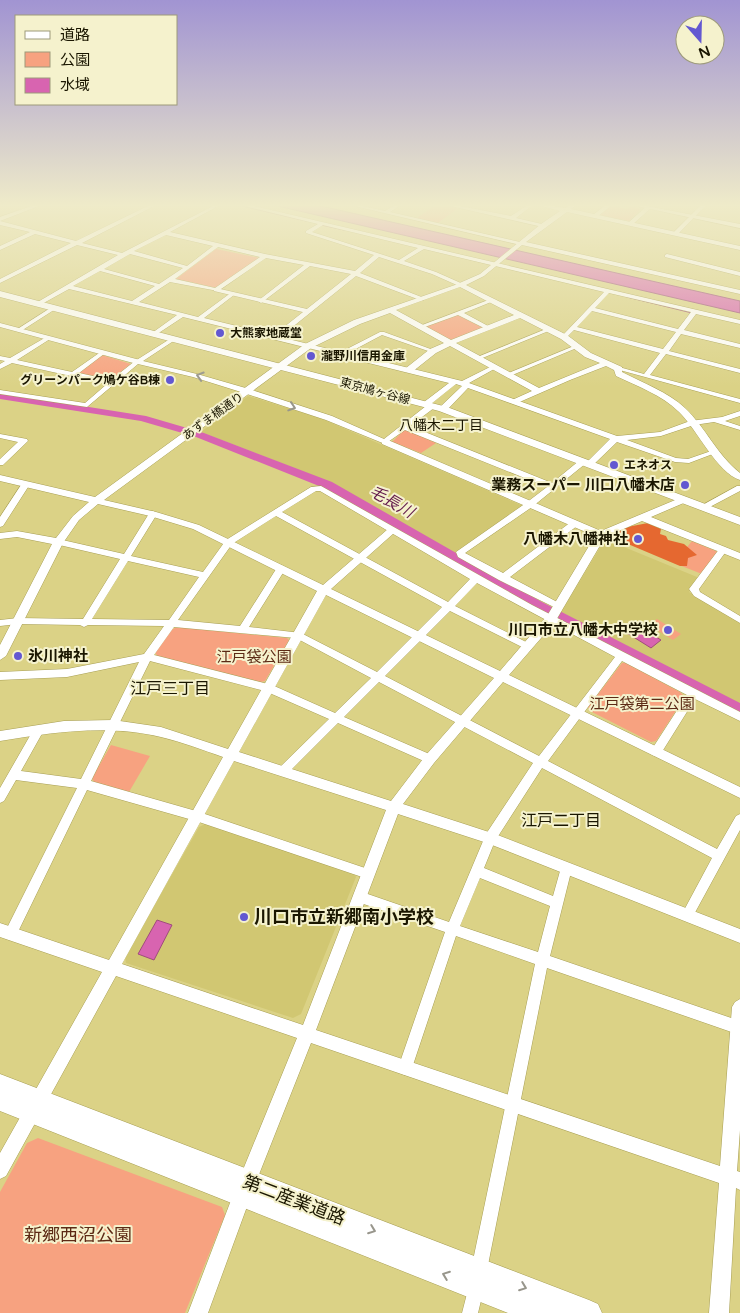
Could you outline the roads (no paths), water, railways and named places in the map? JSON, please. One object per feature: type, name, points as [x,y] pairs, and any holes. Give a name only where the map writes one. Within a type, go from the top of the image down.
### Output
[{"type":"main road","name":"東京鳩ヶ谷線","points":[[0,294],[443,409],[740,522]]},
{"type":"main road","name":"第二産業道路","points":[[0,1085],[36,1106],[244,1190],[478,1278],[590,1313]]},
{"type":"main road","name":"第二産業道路","points":[[0,1100],[36,1106]]},
{"type":"main road","name":"第二産業道路","points":[[478,1278],[540,1313]]},
{"type":"street","points":[[0,282],[33,265]]},
{"type":"street","points":[[38,304],[106,265]]},
{"type":"street","points":[[176,265],[188,268]]},
{"type":"street","points":[[133,302],[191,265]]},
{"type":"street","points":[[216,290],[252,265]]},
{"type":"street","points":[[261,300],[307,265]]},
{"type":"street","points":[[316,265],[355,273],[422,299]]},
{"type":"street","points":[[275,338],[365,265]]},
{"type":"street","points":[[409,265],[434,273],[493,300],[564,337],[576,347],[605,364],[740,400]]},
{"type":"street","name":"あずま橋通り","points":[[0,656],[58,542],[76,518],[96,501],[308,346],[344,327],[461,285],[482,275],[495,265]]},
{"type":"street","points":[[507,265],[740,322]]},
{"type":"street","points":[[618,265],[740,292]]},
{"type":"street","points":[[705,265],[740,274]]},
{"type":"street","points":[[99,269],[160,286]]},
{"type":"street","points":[[170,280],[307,311]]},
{"type":"street","points":[[69,287],[462,384],[675,460],[689,461],[714,452]]},
{"type":"street","points":[[564,337],[608,291]]},
{"type":"street","points":[[199,319],[232,294]]},
{"type":"street","points":[[420,327],[493,300]]},
{"type":"street","points":[[19,330],[54,308]]},
{"type":"street","points":[[590,309],[740,346]]},
{"type":"street","points":[[390,310],[538,391]]},
{"type":"street","points":[[646,376],[695,311]]},
{"type":"street","points":[[458,312],[488,328]]},
{"type":"street","points":[[154,334],[182,314]]},
{"type":"street","points":[[408,370],[433,351],[450,342],[520,315]]},
{"type":"street","points":[[0,325],[137,362],[195,375],[328,418],[601,535]]},
{"type":"street","points":[[573,328],[740,371]]},
{"type":"street","points":[[478,358],[548,330]]},
{"type":"street","points":[[342,354],[382,333],[433,351]]},
{"type":"street","points":[[0,367],[48,338]]},
{"type":"street","points":[[0,392],[87,405],[137,362],[173,339]]},
{"type":"street","points":[[508,374],[576,347]]},
{"type":"street","points":[[73,374],[102,353]]},
{"type":"street","points":[[0,358],[113,383]]},
{"type":"street","points":[[515,402],[605,364]]},
{"type":"street","points":[[385,442],[405,427],[439,393],[462,384],[494,367]]},
{"type":"street","points":[[619,369],[617,371],[619,374],[657,394],[686,413],[725,466],[740,477]]},
{"type":"street","points":[[443,409],[462,384]]},
{"type":"street","points":[[558,606],[502,578],[461,555],[460,552],[529,505],[615,439],[661,434],[693,423],[716,420],[740,413]]},
{"type":"street","points":[[716,420],[740,428]]},
{"type":"street","points":[[405,427],[552,486]]},
{"type":"street","points":[[0,436],[24,441],[0,463]]},
{"type":"street","points":[[0,478],[153,514],[196,527],[740,793]]},
{"type":"street","points":[[0,524],[3,512],[26,484]]},
{"type":"street","points":[[734,1179],[5,932],[84,784],[147,657],[229,542],[314,489],[321,488],[391,530],[551,619],[740,718]]},
{"type":"street","points":[[703,507],[740,488]]},
{"type":"street","points":[[198,1313],[394,806],[430,759],[551,619],[601,535],[683,500]]},
{"type":"street","points":[[275,512],[448,606],[527,646]]},
{"type":"street","points":[[84,624],[153,514]]},
{"type":"street","points":[[641,517],[740,557]]},
{"type":"street","points":[[502,578],[574,524]]},
{"type":"street","points":[[0,1170],[323,590],[391,530]]},
{"type":"street","points":[[0,536],[17,534],[205,575]]},
{"type":"street","points":[[723,550],[694,590],[697,594],[740,620]]},
{"type":"street","points":[[242,630],[281,568]]},
{"type":"street","points":[[283,771],[339,718],[477,578]]},
{"type":"street","points":[[0,623],[18,621],[84,624],[171,624],[298,635],[464,720],[720,856]]},
{"type":"street","points":[[405,1068],[452,930],[490,838],[541,761],[621,656]]},
{"type":"street","points":[[0,676],[67,673],[147,657],[268,688],[430,759]]},
{"type":"street","points":[[656,752],[693,694]]},
{"type":"street","points":[[0,736],[64,726],[113,725],[161,732],[490,838],[688,914],[740,936]]},
{"type":"street","points":[[0,798],[39,730]]},
{"type":"street","points":[[13,775],[84,784],[196,816],[368,874]]},
{"type":"street","points":[[688,914],[740,819]]},
{"type":"street","points":[[470,1313],[542,962],[566,868]]},
{"type":"street","points":[[476,871],[557,904]]},
{"type":"street","points":[[359,897],[542,962],[739,1027]]},
{"type":"street","points":[[720,1313],[734,1179],[740,1007]]},
{"type":"water","points":[[534,265],[582,265],[740,301],[740,313]]},
{"type":"water","points":[[637,625],[661,640],[651,648],[627,633]]},
{"type":"water","points":[[157,920],[172,925],[154,960],[138,954]]},
{"type":"waterway","points":[[627,297],[692,313]]},
{"type":"waterway","name":"毛長川","points":[[0,396],[142,418],[200,435],[328,485],[537,605],[740,710]]},
{"type":"place","name":"大熊家地蔵堂","points":[[220,333]]},
{"type":"place","name":"瀧野川信用金庫","points":[[311,356]]},
{"type":"place","name":"グリーンパーク鳩ケ谷B棟","points":[[170,380]]},
{"type":"place","name":"エネオス","points":[[614,465]]},
{"type":"place","name":"業務スーパー 川口八幡木店","points":[[685,485]]},
{"type":"place","name":"八幡木八幡神社","points":[[638,539]]},
{"type":"place","name":"川口市立八幡木中学校","points":[[668,630]]},
{"type":"place","name":"氷川神社","points":[[18,656]]},
{"type":"place","name":"川口市立新郷南小学校","points":[[244,917]]},
{"type":"district","name":"八幡木二丁目","points":[[441,425]]},
{"type":"district","name":"江戸三丁目","points":[[170,688]]},
{"type":"district","name":"江戸二丁目","points":[[561,820]]},
{"type":"park label","name":"江戸袋公園","points":[[254,657]]},
{"type":"park label","name":"江戸袋第二公園","points":[[642,704]]},
{"type":"park label","name":"新郷西沼公園","points":[[78,1235]]}]
